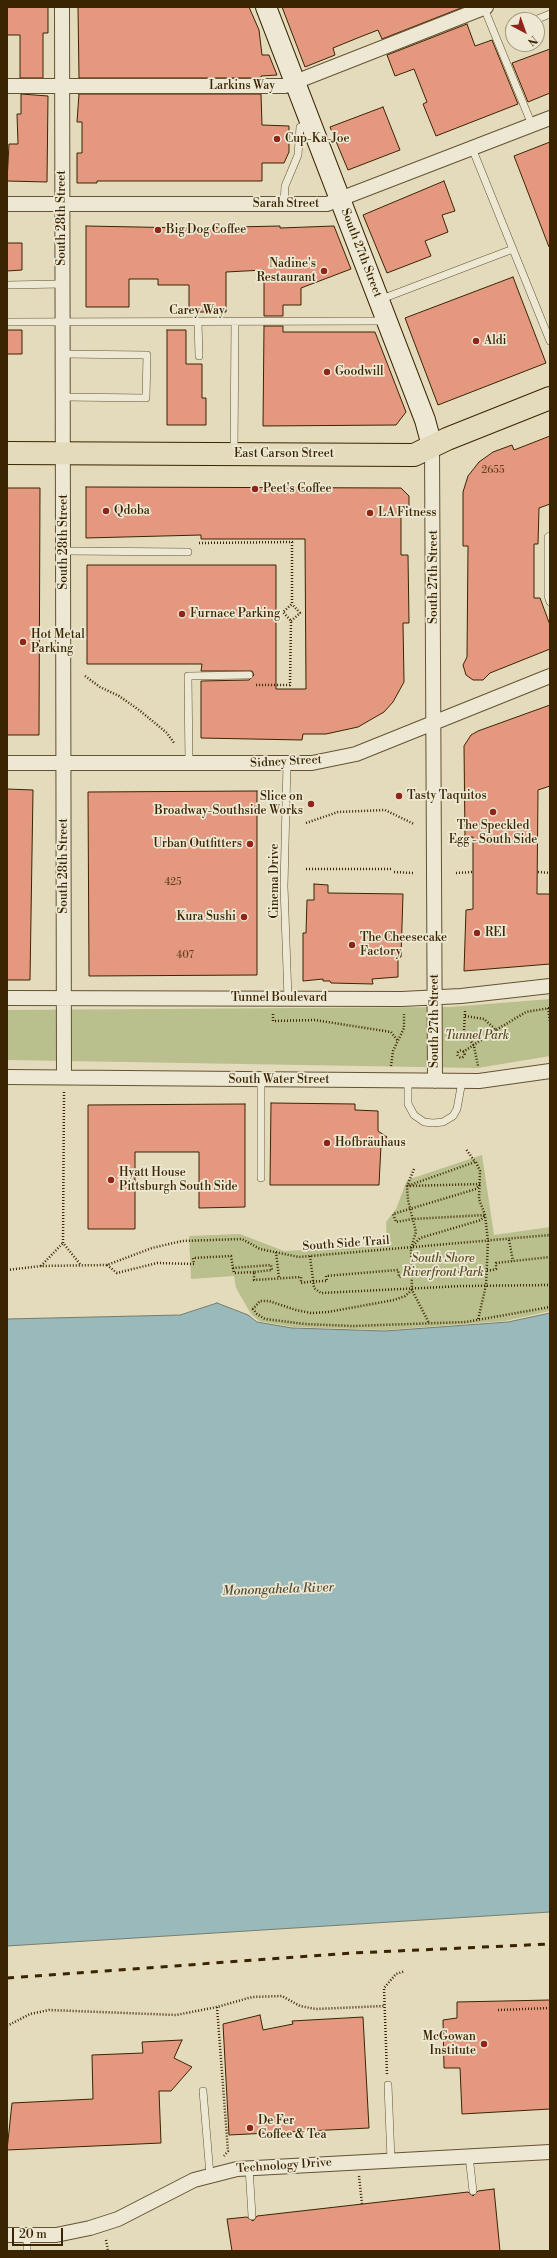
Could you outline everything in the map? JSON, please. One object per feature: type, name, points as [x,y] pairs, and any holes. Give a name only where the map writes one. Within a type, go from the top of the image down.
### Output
[{"type":"main road","name":"East Carson Street","points":[[7,453],[414,455],[432,446],[550,398]]},
{"type":"street","name":"South 28th Street","points":[[62,7],[62,354],[65,552],[64,1077]]},
{"type":"street","name":"South 27th Street","points":[[266,7],[425,420],[432,446],[435,722],[435,1081]]},
{"type":"street","name":"Larkins Way","points":[[7,86],[285,86],[485,7]]},
{"type":"street","name":"Sarah Street","points":[[7,204],[327,204],[550,118]]},
{"type":"street","name":"Sidney Street","points":[[7,763],[312,763],[356,754],[550,676]]},
{"type":"street","name":"Tunnel Boulevard","points":[[7,998],[402,999],[435,998],[550,986]]},
{"type":"street","name":"South Water Street","points":[[7,1077],[479,1081],[550,1071]]},
{"type":"street","name":"Technology Drive","points":[[7,2235],[27,2236],[73,2233],[127,2214],[178,2187],[210,2175],[249,2167],[550,2152]]},
{"type":"lane","points":[[485,7],[532,125]]},
{"type":"lane","points":[[284,204],[285,186],[298,155],[300,127],[311,123]]},
{"type":"lane","points":[[472,148],[550,341]]},
{"type":"lane","points":[[379,300],[513,249]]},
{"type":"lane","points":[[7,285],[62,284]]},
{"type":"lane","name":"Carey Way","points":[[7,322],[387,321]]},
{"type":"lane","points":[[198,322],[199,356]]},
{"type":"lane","points":[[234,454],[235,322]]},
{"type":"lane","points":[[62,354],[147,355],[146,398],[63,397]]},
{"type":"lane","points":[[550,536],[548,537],[548,596],[550,602]]},
{"type":"lane","points":[[65,552],[188,552]]},
{"type":"lane","points":[[189,764],[188,676],[249,674]]},
{"type":"lane","name":"Cinema Drive","points":[[287,764],[284,886],[288,998]]},
{"type":"lane","points":[[261,1079],[261,1178]]},
{"type":"lane","points":[[408,1081],[408,1104],[414,1115],[424,1122],[433,1123],[443,1122],[453,1116],[457,1109],[462,1081]]},
{"type":"lane","points":[[388,2085],[391,2160]]},
{"type":"lane","points":[[203,2090],[210,2175]]},
{"type":"lane","points":[[469,2156],[473,2191]]},
{"type":"lane","points":[[249,2167],[252,2216]]},
{"type":"lane","points":[[27,2236],[27,2251]]},
{"type":"path","points":[[199,543],[292,542],[292,604],[300,613],[291,621]]},
{"type":"path","points":[[250,685],[290,685],[291,621],[284,612],[292,604]]},
{"type":"path","points":[[85,676],[100,687],[119,696],[139,710],[167,733],[174,743]]},
{"type":"path","points":[[306,823],[338,812],[385,810],[414,824]]},
{"type":"path","points":[[306,869],[393,871],[413,873]]},
{"type":"path","points":[[456,873],[473,872]]},
{"type":"path","points":[[538,872],[550,873]]},
{"type":"path","points":[[463,1052],[526,1012],[549,1008],[550,1022]]},
{"type":"path","points":[[465,1010],[464,1031],[474,1046],[478,1071]]},
{"type":"path","points":[[273,1012],[273,1021],[315,1020],[391,1032],[398,1041]]},
{"type":"path","points":[[391,1068],[393,1051],[404,1028],[404,1013]]},
{"type":"path","points":[[465,1016],[484,1019],[496,1030]]},
{"type":"path","points":[[63,1092],[63,1243],[80,1265]]},
{"type":"path","points":[[466,1149],[476,1162],[480,1171],[481,1184],[479,1199],[485,1215],[488,1241],[486,1285],[478,1320]]},
{"type":"path","points":[[407,1186],[476,1162]]},
{"type":"path","points":[[414,1169],[407,1186],[416,1232],[411,1248],[412,1290],[430,1323]]},
{"type":"path","points":[[407,1186],[481,1184]]},
{"type":"path","points":[[481,1184],[476,1189],[411,1210],[393,1214],[396,1222],[413,1219],[485,1215]]},
{"type":"path","points":[[411,1248],[420,1238],[481,1220],[485,1215]]},
{"type":"path","name":"South Side Trail","points":[[7,1270],[41,1266],[107,1265],[152,1248],[182,1240],[242,1239],[260,1249],[298,1257],[509,1240],[550,1235]]},
{"type":"path","points":[[509,1240],[512,1261]]},
{"type":"path","points":[[41,1266],[63,1243]]},
{"type":"path","points":[[276,1252],[278,1278]]},
{"type":"path","points":[[107,1265],[116,1273],[157,1263],[194,1264],[193,1258],[231,1256],[233,1268],[234,1273],[272,1270],[271,1265],[233,1268]]},
{"type":"path","points":[[310,1256],[314,1288],[321,1293],[412,1290],[486,1285],[550,1285]]},
{"type":"path","points":[[254,1272],[254,1280],[301,1277],[301,1283],[327,1281],[326,1276],[398,1270],[399,1276],[404,1276],[493,1270],[496,1269],[496,1263],[550,1257]]},
{"type":"path","points":[[412,1290],[405,1296],[394,1300],[328,1312],[312,1313],[269,1301],[260,1301],[253,1309],[257,1314],[265,1319],[306,1324],[353,1326],[478,1320],[550,1307]]},
{"type":"path","points":[[388,2085],[384,1988],[389,1980],[396,1974],[405,1971]]},
{"type":"path","points":[[7,2026],[30,2014],[50,2010],[176,2015],[218,2007],[252,1997],[282,1996],[300,2006],[316,2009],[384,2006]]},
{"type":"path","points":[[218,2007],[228,2151],[224,2156]]},
{"type":"path","points":[[498,2010],[550,2008]]},
{"type":"path","points":[[357,2162],[362,2204]]},
{"type":"path","points":[[106,2240],[108,2251]]},
{"type":"green space","name":"Tunnel Park","points":[[550,999],[550,1056],[478,1068],[7,1060],[7,1010],[450,1007]]},
{"type":"green space","name":"South Shore Riverfront Park","points":[[482,1155],[494,1235],[550,1227],[550,1311],[505,1321],[386,1330],[293,1327],[259,1321],[251,1314],[236,1288],[234,1276],[191,1279],[189,1236],[240,1234],[284,1251],[387,1246],[386,1222],[396,1209],[407,1180]]},
{"type":"water","name":"Monongahela River","points":[[217,1303],[248,1315],[257,1322],[292,1328],[385,1331],[508,1322],[550,1313],[550,1912],[7,1946],[7,1319],[180,1315]]},
{"type":"building","points":[[7,7],[48,7],[48,33],[43,33],[43,78],[20,78],[20,35],[7,35]]},
{"type":"building","points":[[78,7],[249,7],[259,30],[262,55],[269,55],[277,75],[261,76],[261,78],[79,78]]},
{"type":"building","points":[[282,7],[461,8],[382,39],[378,30],[333,48],[335,55],[305,67]]},
{"type":"building","points":[[467,24],[475,46],[492,40],[518,104],[436,136],[423,104],[427,102],[414,69],[395,76],[387,55]]},
{"type":"building","points":[[550,49],[550,93],[528,102],[512,63]]},
{"type":"building","points":[[21,94],[48,96],[47,182],[7,181],[9,144],[18,144],[17,114],[21,114]]},
{"type":"building","points":[[79,94],[261,94],[262,125],[289,126],[289,152],[284,163],[262,163],[262,181],[97,181],[97,183],[77,183],[77,153],[82,153],[82,122],[77,122]]},
{"type":"building","points":[[383,107],[400,150],[348,170],[330,127]]},
{"type":"building","points":[[550,142],[550,247],[549,247],[514,156]]},
{"type":"building","points":[[444,181],[455,211],[442,215],[448,232],[425,241],[431,256],[387,273],[363,215]]},
{"type":"building","points":[[86,226],[188,228],[280,226],[280,228],[334,226],[351,269],[301,288],[301,305],[283,305],[283,316],[264,316],[264,270],[226,272],[226,312],[189,312],[189,285],[158,285],[158,279],[129,279],[129,307],[86,307]]},
{"type":"building","points":[[7,243],[22,243],[22,270],[7,271]]},
{"type":"building","name":"Aldi","points":[[513,277],[546,363],[438,405],[405,318]]},
{"type":"building","name":"Goodwill","points":[[264,326],[283,326],[283,332],[375,332],[406,412],[396,425],[263,426]]},
{"type":"building","points":[[7,330],[22,330],[22,354],[7,354]]},
{"type":"building","points":[[167,330],[186,330],[186,364],[202,364],[202,398],[206,398],[206,425],[167,425]]},
{"type":"building","points":[[550,436],[550,504],[539,508],[538,544],[534,544],[534,598],[540,598],[550,625],[550,649],[490,673],[483,680],[473,680],[466,675],[463,665],[467,657],[468,546],[463,546],[463,492],[468,476],[479,462],[493,452],[512,445],[514,450]]},
{"type":"building","points":[[86,487],[401,488],[409,496],[409,506],[401,514],[401,555],[408,555],[409,623],[403,623],[404,682],[393,702],[384,712],[358,727],[326,734],[303,734],[302,740],[201,738],[201,681],[249,680],[254,675],[252,671],[201,671],[202,664],[87,664],[87,565],[276,565],[276,689],[306,689],[305,539],[201,539],[201,535],[86,538]]},
{"type":"building","name":"Hot Metal Parking","points":[[7,488],[40,488],[39,735],[7,735]]},
{"type":"building","points":[[550,705],[550,786],[538,790],[537,894],[550,894],[550,964],[464,971],[466,910],[473,909],[473,837],[465,837],[464,746],[471,735],[478,731]]},
{"type":"building","points":[[7,789],[33,790],[30,980],[7,980]]},
{"type":"building","points":[[257,791],[257,975],[89,976],[88,792]]},
{"type":"building","name":"The Cheesecake Factory","points":[[314,884],[328,885],[328,893],[403,894],[401,957],[398,957],[398,977],[372,979],[373,984],[331,983],[330,981],[323,981],[323,979],[303,981],[303,933],[306,933],[307,900],[314,900]]},
{"type":"building","name":"Hofbräuhaus","points":[[271,1103],[355,1104],[355,1110],[378,1111],[378,1131],[387,1137],[381,1145],[379,1185],[270,1185]]},
{"type":"building","name":"Hyatt House Pittsburgh South Side","points":[[245,1104],[245,1207],[199,1208],[199,1152],[135,1152],[135,1229],[88,1229],[88,1105]]},
{"type":"building","name":"McGowan Institute","points":[[550,2000],[550,2109],[462,2114],[460,2068],[444,2068],[443,2020],[457,2018],[457,2002]]},
{"type":"building","points":[[260,2015],[263,2030],[293,2024],[292,2021],[363,2017],[369,2128],[229,2135],[223,2024]]},
{"type":"building","points":[[182,2040],[174,2058],[192,2067],[171,2091],[159,2091],[161,2143],[7,2150],[12,2103],[93,2099],[92,2055],[143,2053],[142,2042]]},
{"type":"building","points":[[494,2189],[500,2251],[232,2251],[227,2219],[247,2217],[253,2221],[257,2216],[468,2192],[473,2196],[478,2191]]},
{"type":"railway","points":[[7,1978],[353,1953],[550,1944]]},
{"type":"place","name":"Cup-Ka-Joe","points":[[277,139]]},
{"type":"place","name":"Big Dog Coffee","points":[[158,230]]},
{"type":"place","name":"Nadine's Restaurant","points":[[324,271]]},
{"type":"place","name":"Aldi","points":[[476,341]]},
{"type":"place","name":"Goodwill","points":[[327,372]]},
{"type":"place","name":"Peet's Coffee","points":[[255,489]]},
{"type":"place","name":"Qdoba","points":[[106,511]]},
{"type":"place","name":"LA Fitness","points":[[370,513]]},
{"type":"place","name":"Furnace Parking","points":[[182,614]]},
{"type":"place","name":"Hot Metal Parking","points":[[23,642]]},
{"type":"place","name":"Tasty Taquitos","points":[[399,796]]},
{"type":"place","name":"Slice on Broadway-Southside Works","points":[[311,804]]},
{"type":"place","name":"The Speckled Egg - South Side","points":[[493,812]]},
{"type":"place","name":"Urban Outfitters","points":[[250,844]]},
{"type":"place","name":"Kura Sushi","points":[[244,917]]},
{"type":"place","name":"REI","points":[[477,933]]},
{"type":"place","name":"The Cheesecake Factory","points":[[352,945]]},
{"type":"place","name":"Hofbräuhaus","points":[[327,1143]]},
{"type":"place","name":"Hyatt House Pittsburgh South Side","points":[[111,1180]]},
{"type":"place","name":"McGowan Institute","points":[[484,2044]]},
{"type":"place","name":"De Fer Coffee & Tea","points":[[250,2128]]}]
